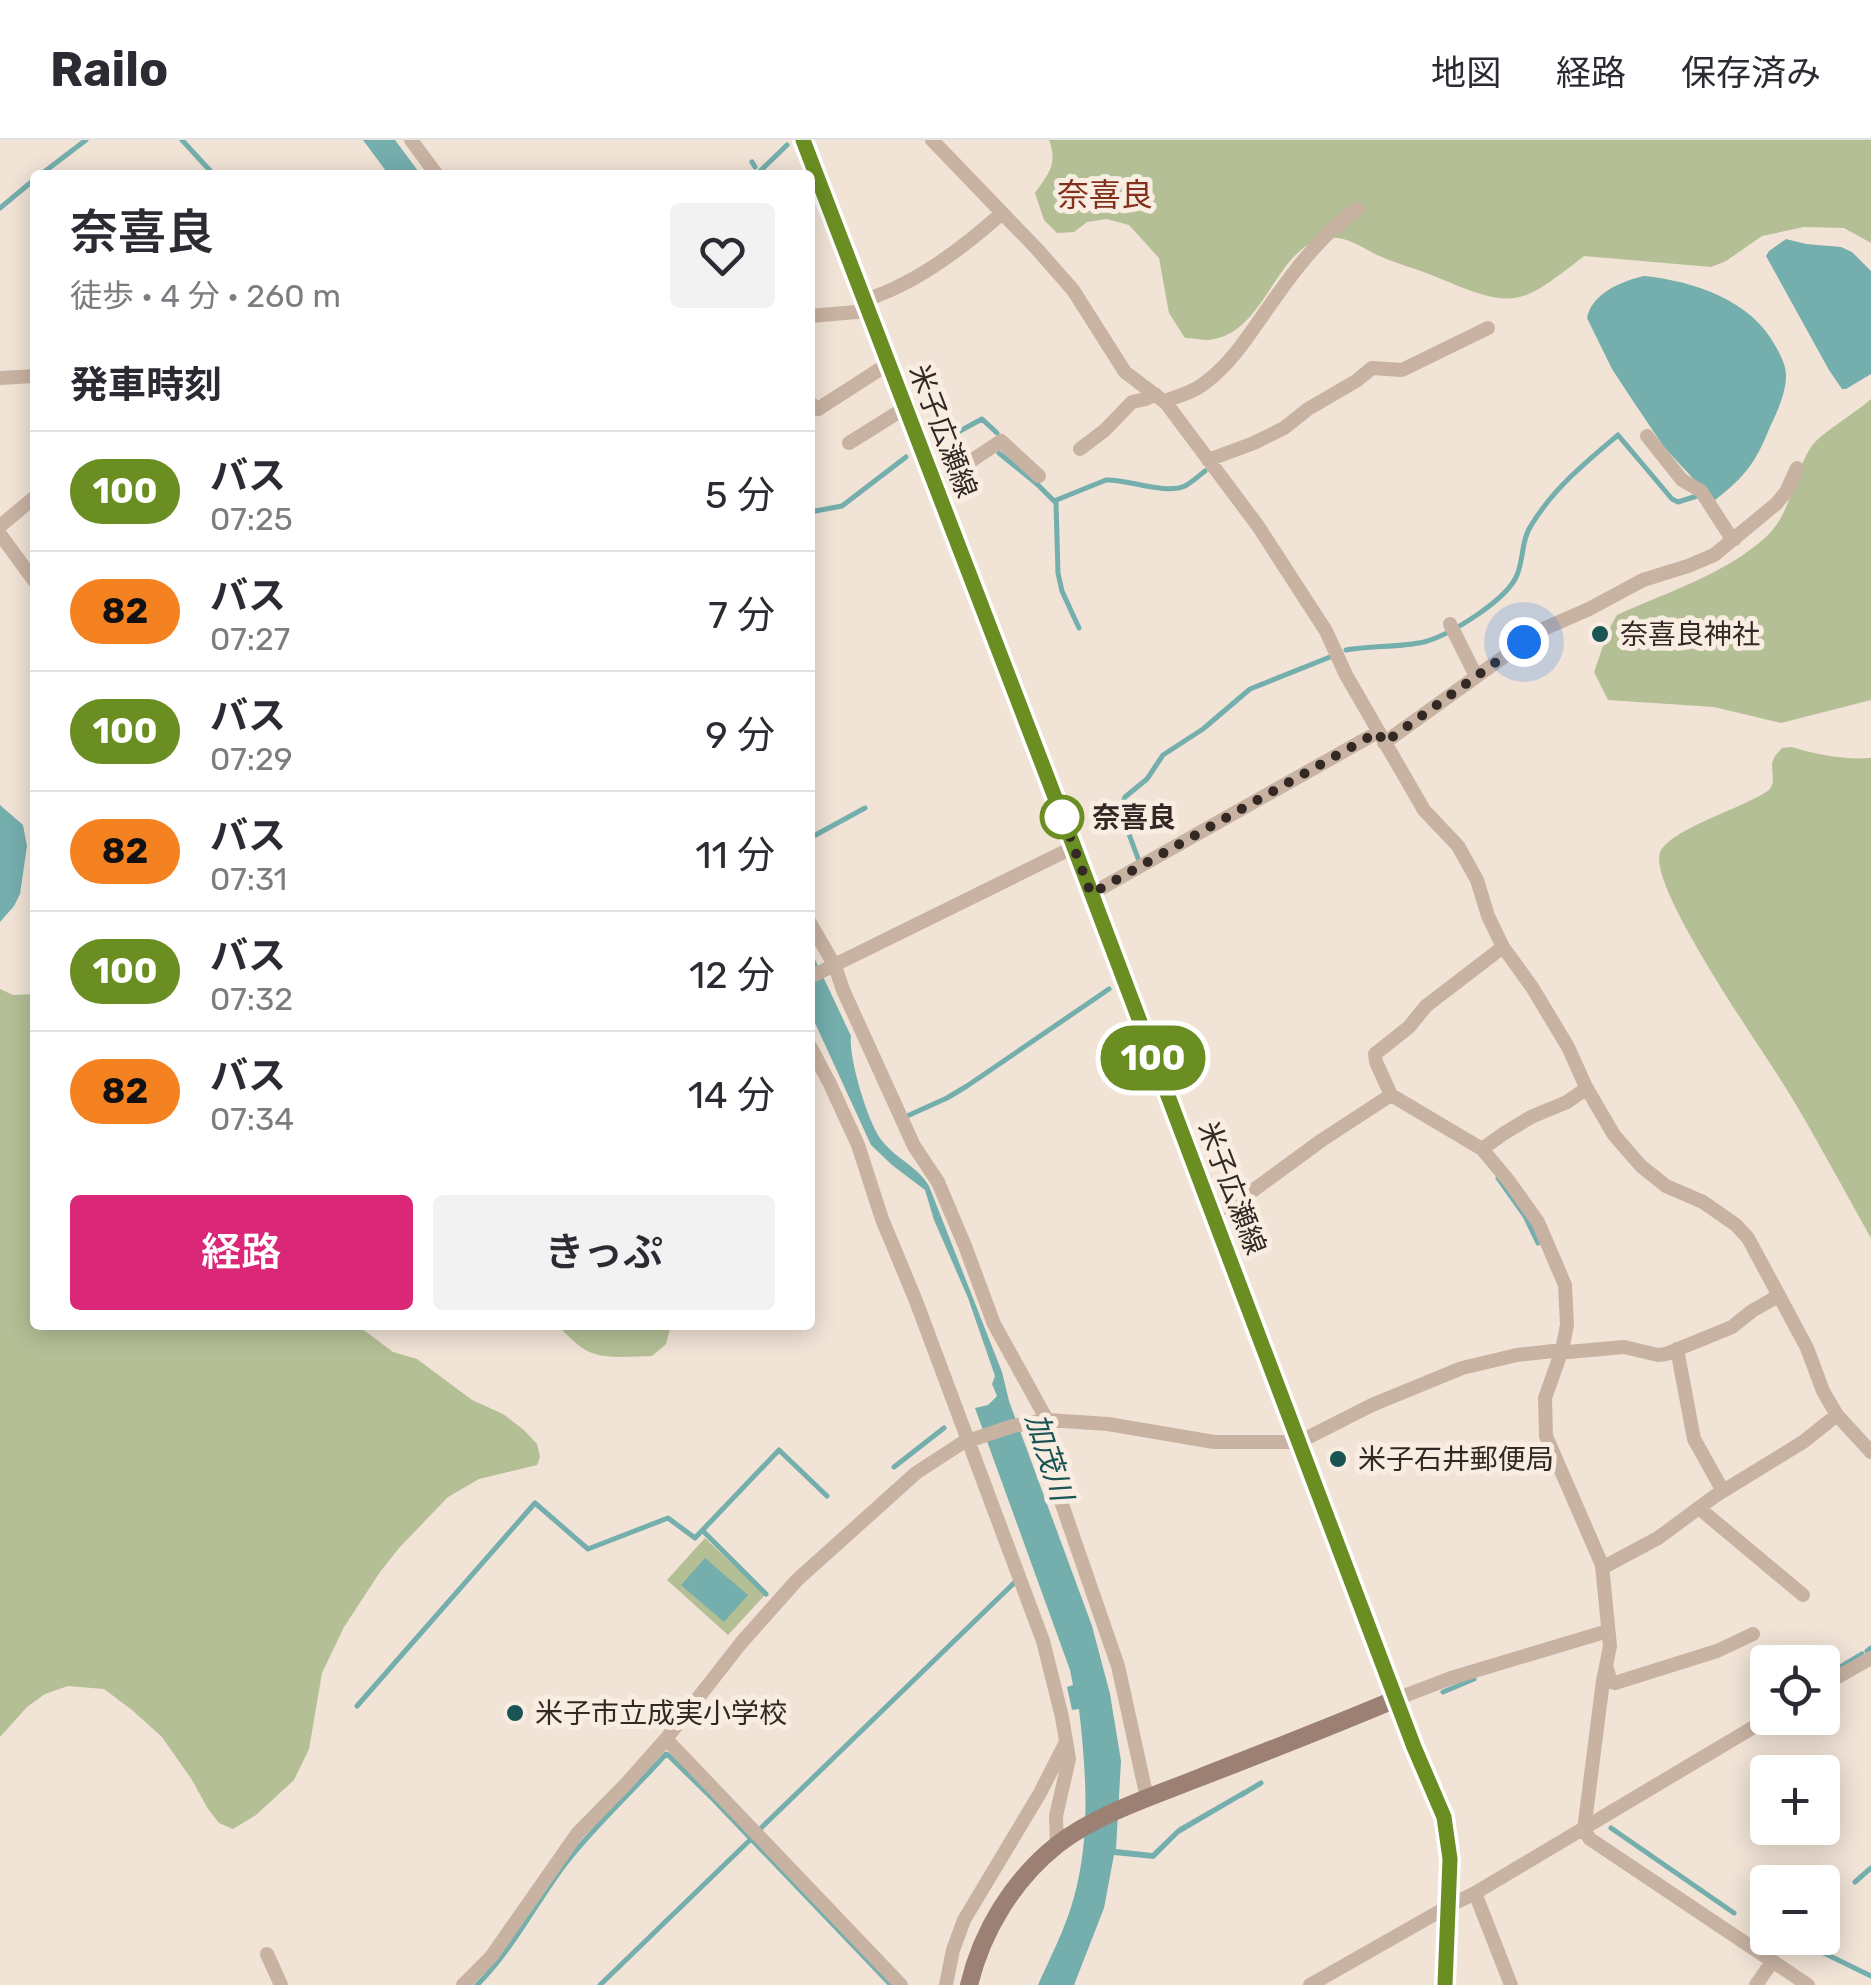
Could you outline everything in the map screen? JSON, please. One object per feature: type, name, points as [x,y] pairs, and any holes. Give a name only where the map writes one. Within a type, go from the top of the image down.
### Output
[{"type":"main road","name":"米子広瀬線","points":[[803,140],[814,170]]},
{"type":"main road","name":"米子広瀬線","points":[[815,171],[1444,1817],[1450,1859],[1445,1985]]},
{"type":"main road","points":[[968,1985],[1001,1905],[1030,1869],[1080,1829],[1140,1801],[1396,1699]]},
{"type":"street","points":[[411,140],[433,170]]},
{"type":"street","points":[[932,140],[1073,290],[1125,372],[1160,398],[1258,526],[1326,632],[1424,810],[1458,846],[1477,880],[1503,946],[1568,1048],[1614,1135],[1666,1186],[1703,1202],[1748,1238],[1808,1348],[1836,1415],[1871,1452]]},
{"type":"street","points":[[1080,449],[1132,402],[1190,392],[1220,371],[1284,284],[1334,228],[1358,209]]},
{"type":"street","points":[[815,315],[866,305],[962,246],[1002,213]]},
{"type":"street","points":[[1208,460],[1284,428],[1372,368],[1402,370],[1488,328]]},
{"type":"street","points":[[815,407],[818,410],[888,364]]},
{"type":"street","points":[[0,378],[30,376]]},
{"type":"street","points":[[849,443],[905,408]]},
{"type":"street","points":[[1646,436],[1682,480],[1704,494],[1735,539]]},
{"type":"street","points":[[935,486],[1001,441],[1038,476]]},
{"type":"street","points":[[1091,894],[1381,738],[1541,630],[1644,580],[1714,555],[1776,504],[1797,468]]},
{"type":"street","points":[[0,526],[30,502]]},
{"type":"street","points":[[0,534],[30,575]]},
{"type":"street","points":[[1450,624],[1476,676]]},
{"type":"street","points":[[815,975],[1074,847]]},
{"type":"street","points":[[815,933],[914,1146],[938,1182],[994,1324],[1046,1420],[1047,1461],[1118,1666],[1140,1801]]},
{"type":"street","points":[[1503,946],[1426,1006],[1409,1027],[1375,1054],[1391,1095],[1482,1149],[1538,1222],[1564,1285],[1567,1325],[1545,1398],[1546,1436],[1602,1568],[1610,1646],[1584,1830],[1590,1840],[1808,1985]]},
{"type":"street","points":[[815,1056],[858,1145],[1043,1642],[1069,1759],[1056,1816],[1057,1845]]},
{"type":"street","points":[[1482,1149],[1586,1088]]},
{"type":"street","points":[[1214,1218],[1391,1095]]},
{"type":"street","points":[[463,1985],[491,1957],[577,1834],[666,1739],[797,1580],[925,1466],[968,1440],[1046,1420],[1108,1424],[1214,1442],[1298,1442],[1462,1368],[1562,1350],[1624,1347],[1658,1355],[1732,1328],[1752,1310],[1778,1296]]},
{"type":"street","points":[[1677,1349],[1694,1439],[1723,1491]]},
{"type":"street","points":[[1602,1568],[1658,1538],[1723,1491],[1803,1442],[1836,1415]]},
{"type":"street","points":[[1700,1509],[1803,1595]]},
{"type":"street","points":[[1396,1699],[1451,1678],[1608,1631]]},
{"type":"street","points":[[1606,1666],[1611,1682],[1615,1683],[1716,1651],[1754,1634]]},
{"type":"street","points":[[1840,1676],[1871,1658]]},
{"type":"street","points":[[1310,1985],[1475,1894],[1750,1729]]},
{"type":"street","points":[[666,1739],[901,1985]]},
{"type":"street","points":[[946,1985],[964,1920],[1066,1742]]},
{"type":"street","points":[[1475,1894],[1511,1985]]},
{"type":"street","points":[[267,1954],[281,1985]]},
{"type":"street","points":[[1756,1985],[1772,1962]]},
{"type":"green space","points":[[1049,140],[1871,140],[1871,243],[1844,228],[1804,227],[1762,236],[1711,267],[1584,256],[1530,293],[1501,298],[1464,288],[1333,237],[1303,249],[1242,325],[1227,335],[1208,340],[1185,338],[1169,313],[1159,258],[1129,225],[1107,219],[1087,222],[1074,232],[1057,233],[1044,220],[1035,193],[1052,162]]},
{"type":"green space","points":[[1871,399],[1871,700],[1781,723],[1714,707],[1608,700],[1594,672],[1617,615],[1715,572],[1767,536],[1782,516],[1811,447]]},
{"type":"green space","points":[[1782,748],[1831,756],[1871,758],[1871,1238],[1795,1104],[1688,932],[1661,871],[1660,853],[1666,844],[1770,789],[1775,756]]},
{"type":"green space","points":[[0,989],[13,995],[30,994],[30,1330],[364,1330],[393,1352],[417,1359],[472,1400],[503,1414],[537,1444],[540,1457],[537,1465],[479,1479],[448,1497],[399,1548],[344,1627],[322,1673],[309,1749],[294,1780],[256,1815],[233,1829],[219,1823],[208,1809],[162,1737],[104,1689],[68,1686],[45,1694],[27,1707],[0,1737]]},
{"type":"green space","points":[[562,1330],[670,1330],[666,1344],[652,1356],[602,1356],[574,1342]]},
{"type":"green space","points":[[705,1538],[765,1595],[728,1635],[667,1580]]},
{"type":"water","points":[[363,140],[395,140],[417,170],[385,170]]},
{"type":"water","points":[[1786,239],[1841,247],[1871,271],[1871,374],[1846,389],[1829,370],[1766,256]]},
{"type":"water","points":[[1644,276],[1701,288],[1737,305],[1765,331],[1784,364],[1783,396],[1760,450],[1742,476],[1715,500],[1664,447],[1612,369],[1587,318],[1601,295]]},
{"type":"water","points":[[0,805],[23,825],[27,846],[20,894],[0,922]]},
{"type":"water","points":[[815,960],[851,1036],[856,1075],[877,1134],[929,1186],[1002,1372],[1009,1401],[1092,1626],[1110,1694],[1121,1761],[1116,1849],[1152,1853],[1178,1828],[1244,1790],[1247,1794],[1179,1834],[1154,1859],[1114,1855],[1104,1908],[1074,1985],[1038,1985],[1071,1908],[1083,1851],[1084,1756],[1079,1709],[1072,1710],[1067,1687],[1073,1685],[1070,1670],[975,1408],[988,1405],[997,1396],[992,1384],[995,1376],[968,1298],[925,1190],[871,1145],[815,1023]]},
{"type":"water","points":[[705,1558],[748,1595],[724,1622],[681,1585]]},
{"type":"waterway","points":[[47,170],[86,140]]},
{"type":"waterway","points":[[182,140],[209,170]]},
{"type":"waterway","points":[[761,170],[787,145]]},
{"type":"waterway","points":[[752,162],[755,167]]},
{"type":"waterway","points":[[0,208],[30,183]]},
{"type":"waterway","points":[[932,446],[982,419],[997,433]]},
{"type":"waterway","points":[[1346,650],[1424,642],[1490,605],[1517,575],[1526,536],[1550,499],[1618,435],[1672,499],[1678,502],[1700,495]]},
{"type":"waterway","points":[[999,453],[1056,503],[1058,573],[1079,628]]},
{"type":"waterway","points":[[815,511],[842,506],[906,457]]},
{"type":"waterway","points":[[1054,501],[1106,480],[1177,488],[1205,471]]},
{"type":"waterway","points":[[1139,861],[1123,818],[1123,802],[1147,779],[1163,755],[1203,729],[1250,689],[1330,657]]},
{"type":"waterway","points":[[815,835],[865,808]]},
{"type":"waterway","points":[[905,1117],[967,1086],[1109,989]]},
{"type":"waterway","points":[[1498,1178],[1525,1216],[1538,1243]]},
{"type":"waterway","points":[[894,1467],[944,1428]]},
{"type":"waterway","points":[[357,1706],[535,1503],[588,1549],[668,1518],[695,1538],[779,1450],[827,1496]]},
{"type":"waterway","points":[[703,1531],[766,1594]]},
{"type":"waterway","points":[[759,1830],[1014,1583]]},
{"type":"waterway","points":[[1867,1651],[1871,1648]]},
{"type":"waterway","points":[[1840,1667],[1862,1654]]},
{"type":"waterway","points":[[1443,1692],[1474,1679]]},
{"type":"waterway","points":[[477,1985],[502,1957],[577,1850],[666,1754]]},
{"type":"waterway","points":[[668,1755],[891,1985]]},
{"type":"waterway","points":[[1241,1795],[1261,1783]]},
{"type":"waterway","points":[[1611,1828],[1734,1913]]},
{"type":"waterway","points":[[600,1985],[751,1839]]},
{"type":"waterway","points":[[1855,1882],[1871,1868]]},
{"type":"waterway","points":[[1828,1955],[1871,1976]]},
{"type":"bus line","name":"100","points":[[803,140],[814,170]]},
{"type":"bus line","name":"100","points":[[815,171],[1414,1747],[1444,1817],[1450,1859],[1445,1985]]},
{"type":"place","name":"奈喜良神社","points":[[1600,634]]},
{"type":"place","name":"奈喜良","points":[[1062,817]]},
{"type":"place","name":"米子石井郵便局","points":[[1338,1459]]},
{"type":"place","name":"米子市立成実小学校","points":[[515,1713]]},
{"type":"district","name":"奈喜良","points":[[1105,195]]},
{"type":"route","points":[[1062,817],[1060,810],[1091,894],[1378,732],[1384,743],[1524,642]]},
{"type":"water label","name":"加茂川","points":[[1049,1457]]}]
